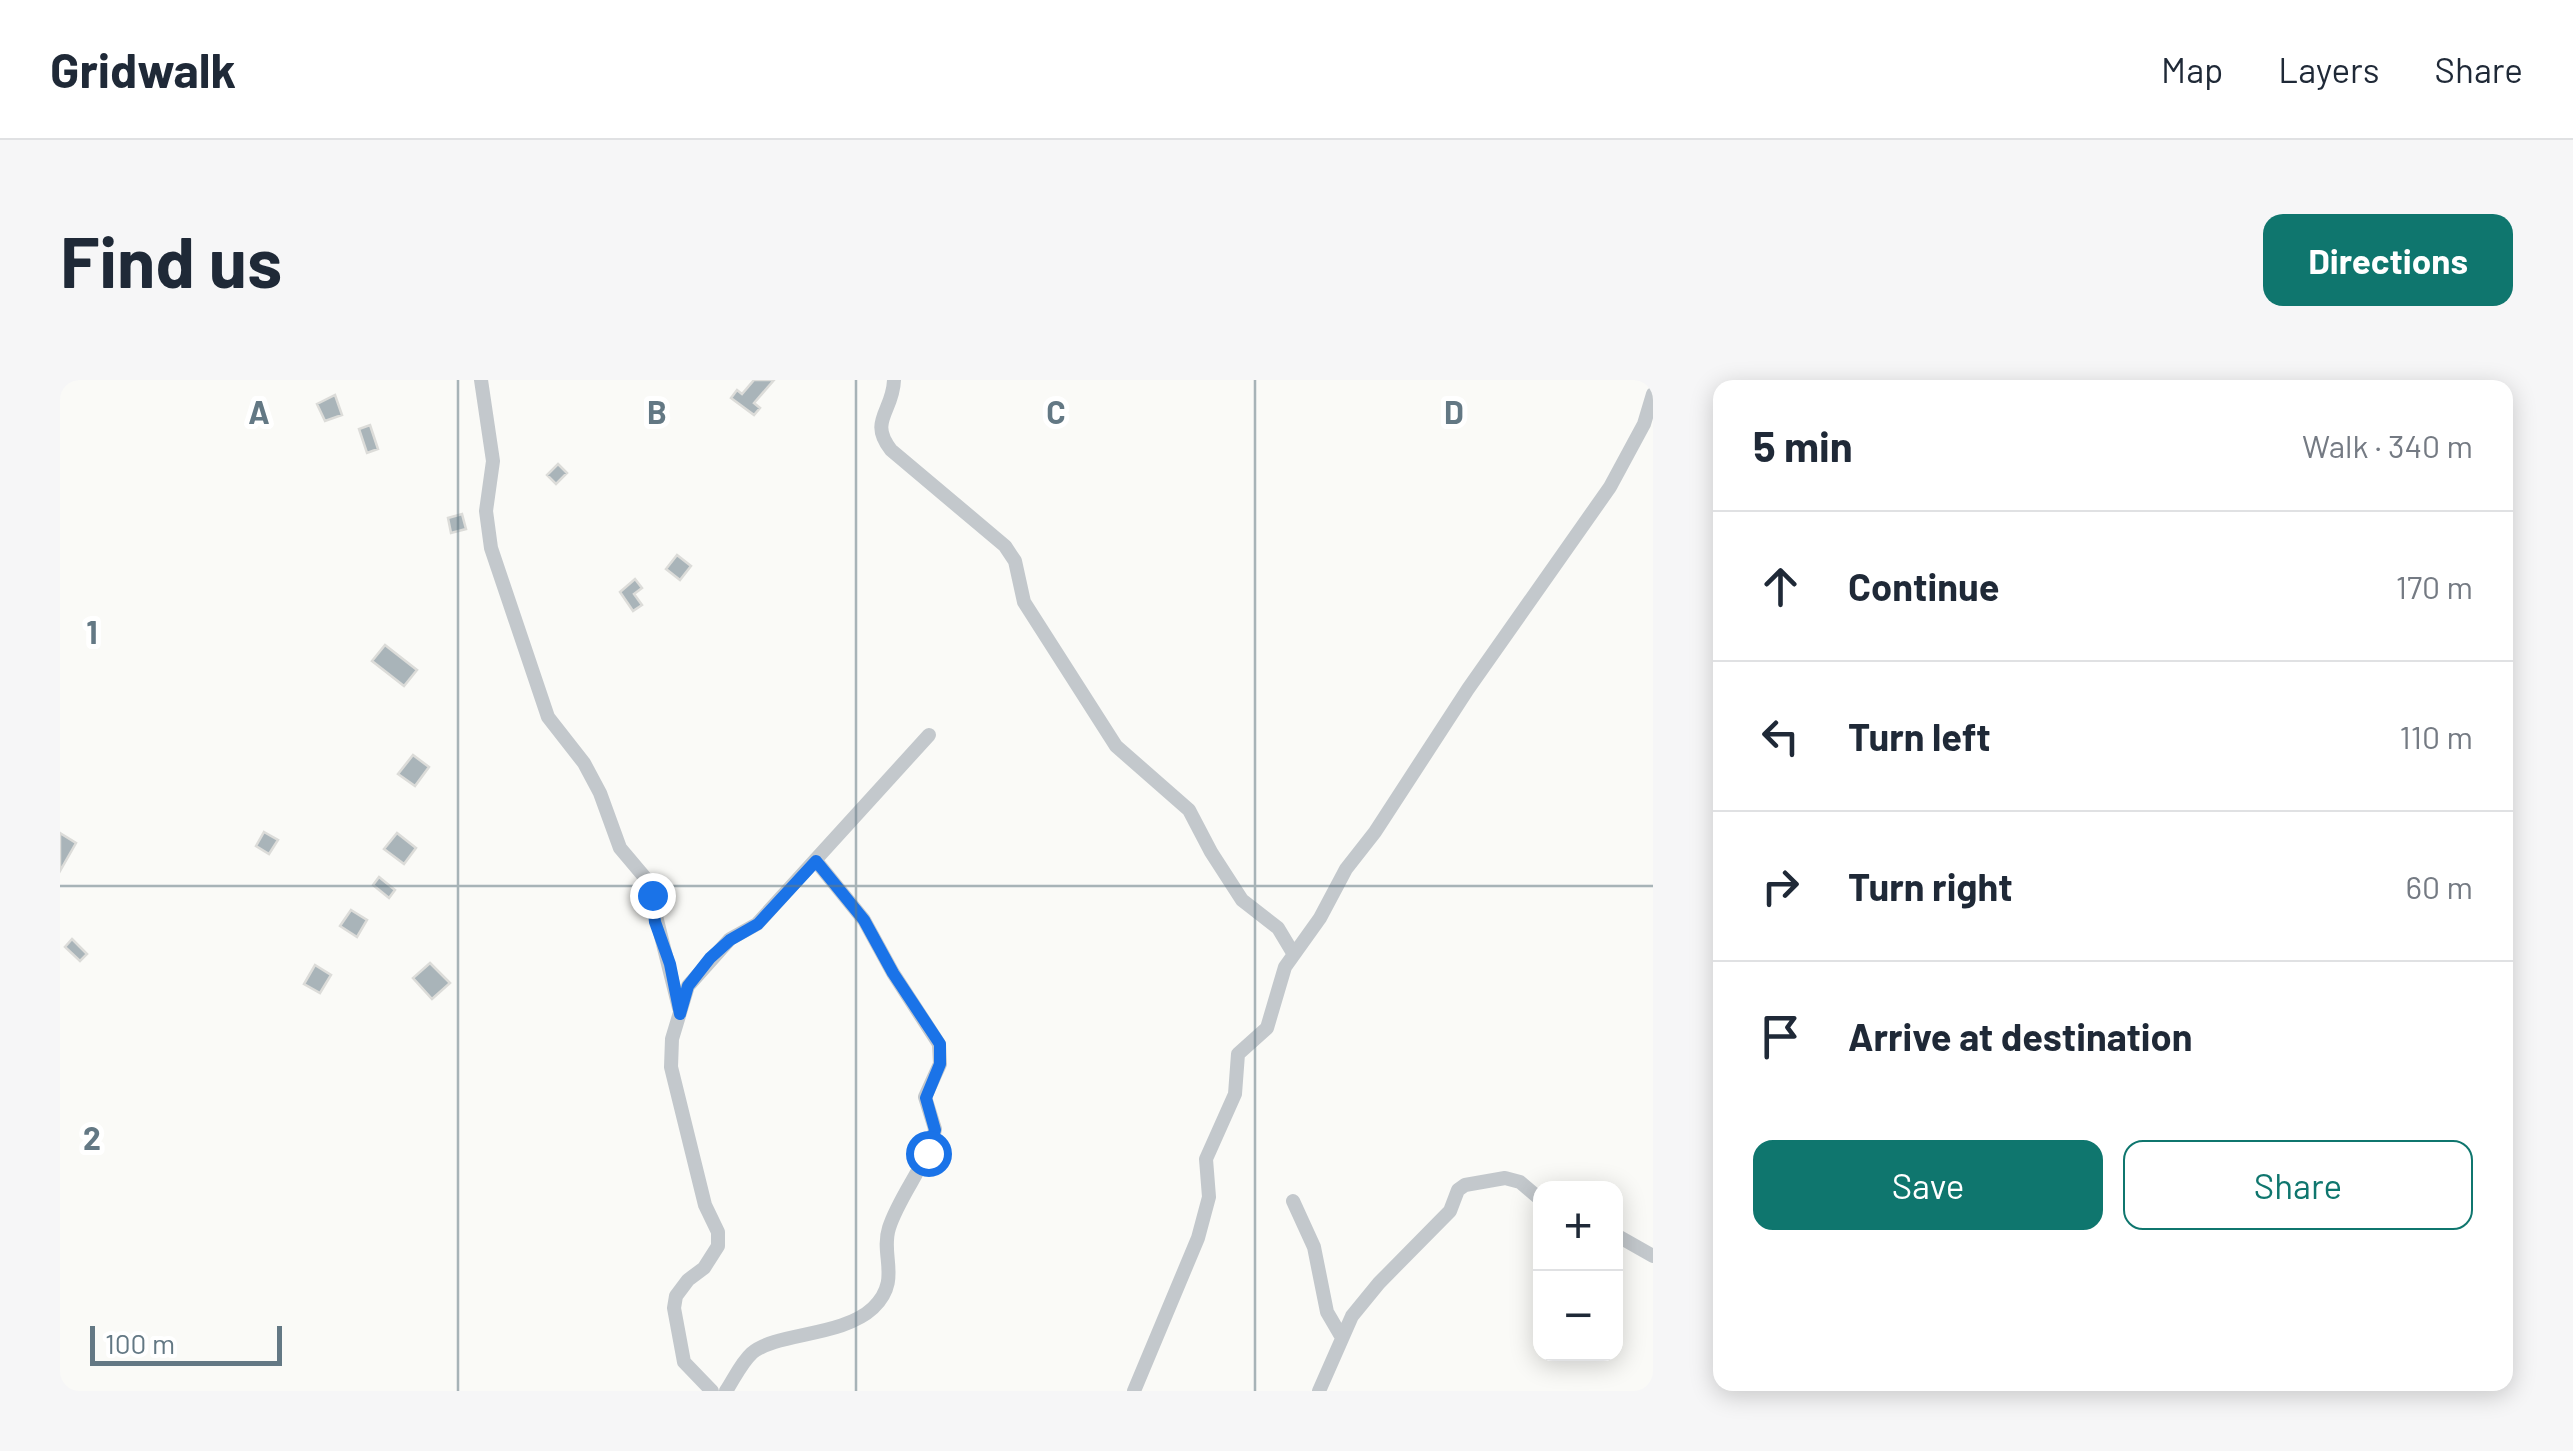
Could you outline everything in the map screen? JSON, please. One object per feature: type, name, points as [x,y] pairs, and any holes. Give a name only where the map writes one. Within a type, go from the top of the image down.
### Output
[{"type":"street","points":[[481,380],[492,461],[486,512],[491,548],[548,716],[584,762],[620,848],[647,880],[680,1014]]},
{"type":"street","points":[[894,380],[891,401],[880,424],[881,438],[1005,546],[1014,561],[1024,602],[1116,746],[1189,810],[1210,852],[1242,900],[1278,928],[1292,952]]},
{"type":"street","points":[[1134,1391],[1198,1238],[1209,1197],[1206,1159],[1236,1094],[1238,1054],[1267,1028],[1292,952],[1320,918],[1346,868],[1418,770],[1468,690],[1610,488],[1644,424],[1653,394]]},
{"type":"street","points":[[712,1391],[684,1362],[674,1308],[676,1296],[704,1268],[718,1246],[718,1232],[705,1205],[671,1068],[672,1038],[688,986],[730,940],[758,924],[930,735]]},
{"type":"street","points":[[726,1391],[751,1354],[761,1348],[828,1330],[863,1316],[876,1306],[884,1294],[890,1268],[888,1229],[934,1140],[926,1098],[940,1064],[940,1044],[864,920],[816,861]]},
{"type":"street","points":[[1319,1391],[1352,1316],[1378,1283],[1450,1211],[1458,1190],[1465,1185],[1505,1178],[1520,1182],[1533,1193]]},
{"type":"street","points":[[1293,1201],[1314,1247],[1328,1312],[1341,1336]]},
{"type":"street","points":[[1623,1239],[1653,1256]]},
{"type":"building","points":[[754,380],[774,380],[754,403],[760,408],[754,415],[731,398],[737,390],[742,394]]},
{"type":"building","points":[[335,395],[342,415],[325,421],[317,404]]},
{"type":"building","points":[[370,425],[378,449],[367,453],[359,429]]},
{"type":"building","points":[[558,464],[567,473],[556,484],[547,475]]},
{"type":"building","points":[[462,514],[466,529],[451,533],[448,518]]},
{"type":"building","points":[[677,555],[691,566],[680,580],[666,569]]},
{"type":"building","points":[[635,579],[642,588],[634,594],[642,605],[633,611],[620,592]]},
{"type":"building","points":[[385,645],[417,670],[404,686],[372,661]]},
{"type":"building","points":[[413,755],[429,767],[415,786],[398,774]]},
{"type":"building","points":[[264,832],[278,840],[269,854],[256,846]]},
{"type":"building","points":[[60,833],[76,843],[60,871]]},
{"type":"building","points":[[397,833],[416,848],[404,864],[384,849]]},
{"type":"building","points":[[379,877],[395,890],[389,898],[373,885]]},
{"type":"building","points":[[351,910],[367,920],[357,937],[340,926]]},
{"type":"building","points":[[72,939],[87,954],[80,961],[65,947]]},
{"type":"building","points":[[430,963],[450,983],[432,999],[413,978]]},
{"type":"building","points":[[315,965],[331,975],[320,993],[304,984]]},
{"type":"route","points":[[652,895],[655,922],[670,964],[680,1014],[688,986],[710,958],[730,940],[758,924],[816,861],[864,920],[940,1044],[940,1064],[926,1098],[935,1130],[928,1153]]}]
